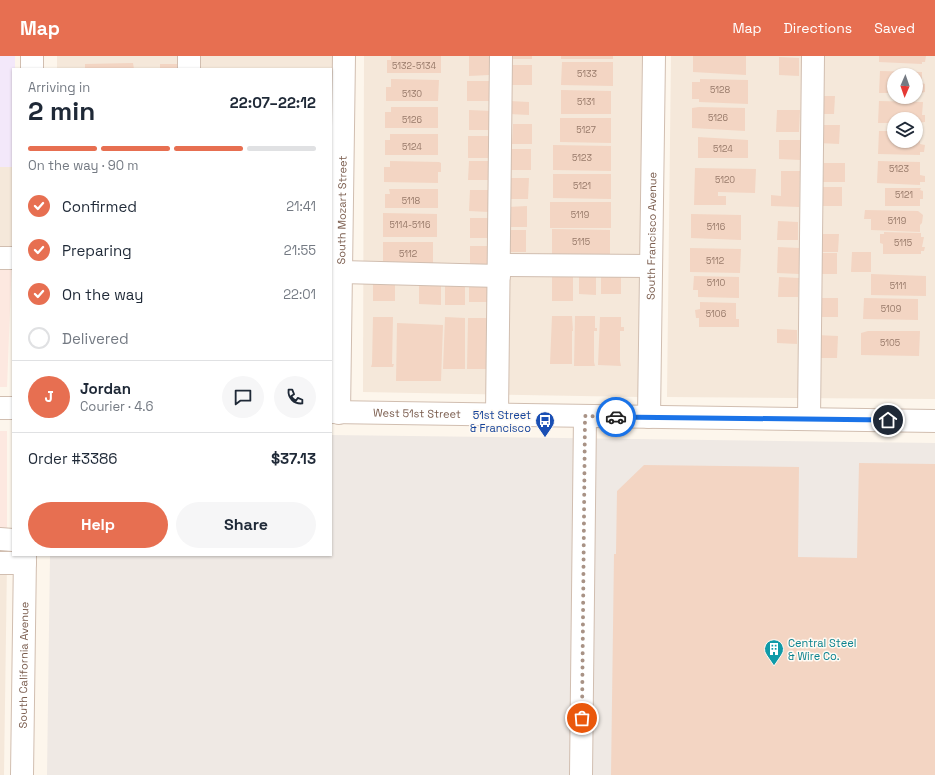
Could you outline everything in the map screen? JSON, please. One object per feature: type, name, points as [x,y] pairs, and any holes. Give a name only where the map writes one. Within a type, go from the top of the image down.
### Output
[{"type":"street","points":[[32,56],[32,68]]},
{"type":"street","points":[[189,56],[189,68]]},
{"type":"street","name":"South Mozart Street","points":[[335,413],[341,272],[344,56]]},
{"type":"street","points":[[497,415],[501,56]]},
{"type":"street","name":"South Francisco Avenue","points":[[650,417],[654,56]]},
{"type":"street","points":[[809,419],[813,56]]},
{"type":"street","points":[[0,258],[12,258]]},
{"type":"street","points":[[341,272],[651,266]]},
{"type":"street","points":[[0,408],[12,408]]},
{"type":"street","name":"West 51st Street","points":[[335,413],[935,421]]},
{"type":"street","points":[[581,775],[585,416]]},
{"type":"street","points":[[0,539],[12,540]]},
{"type":"street","points":[[0,563],[25,559]]},
{"type":"street","name":"South California Avenue","points":[[22,775],[25,559]]},
{"type":"shaded area","points":[[0,56],[15,56],[15,68],[12,68],[12,167],[0,167]]},
{"type":"shaded area","points":[[57,56],[333,56],[332,109],[332,68],[57,68]]},
{"type":"shaded area","points":[[364,56],[642,56],[639,397],[363,392]]},
{"type":"shaded area","points":[[671,56],[935,56],[935,399],[667,397]]},
{"type":"shaded area","points":[[0,167],[12,167],[12,258],[0,258]]},
{"type":"shaded area","points":[[0,258],[12,258],[7,387],[0,387]]},
{"type":"shaded area","points":[[0,431],[7,431],[7,563],[0,563]]},
{"type":"shaded area","points":[[332,435],[935,443],[935,775],[47,775],[50,556],[332,556]]},
{"type":"shaded area","points":[[0,563],[7,563],[4,775],[0,775]]},
{"type":"building","points":[[391,56],[441,56],[441,73],[387,73],[387,60],[391,60]]},
{"type":"building","points":[[469,56],[489,56],[489,75],[469,76]]},
{"type":"building","points":[[510,56],[532,56],[532,59],[510,59]]},
{"type":"building","points":[[561,56],[613,56],[613,59],[561,59]]},
{"type":"building","points":[[693,56],[746,56],[746,75],[693,72]]},
{"type":"building","points":[[879,56],[926,56],[925,62],[922,62],[922,64],[879,62]]},
{"type":"building","points":[[779,57],[799,58],[799,76],[779,75]]},
{"type":"building","points":[[562,62],[613,62],[613,86],[561,85]]},
{"type":"building","points":[[133,63],[134,68],[85,68],[85,64]]},
{"type":"building","points":[[160,64],[179,64],[179,68],[160,68]]},
{"type":"building","points":[[510,65],[532,65],[532,85],[510,85]]},
{"type":"building","points":[[880,71],[887,71],[887,93],[879,93]]},
{"type":"building","points":[[391,79],[439,80],[438,101],[386,101],[386,87],[391,87]]},
{"type":"building","points":[[700,79],[748,80],[748,104],[699,102],[699,99],[692,99],[692,82],[700,82]]},
{"type":"building","points":[[467,81],[489,81],[489,101],[467,101]]},
{"type":"building","points":[[923,83],[925,84],[925,92],[923,92]]},
{"type":"building","points":[[561,90],[611,91],[611,114],[561,114]]},
{"type":"building","points":[[816,96],[835,96],[834,114],[815,114]]},
{"type":"building","points":[[509,101],[529,102],[529,115],[509,114]]},
{"type":"building","points":[[879,101],[887,101],[887,104],[923,104],[922,112],[887,112],[887,123],[878,123]]},
{"type":"building","points":[[391,107],[438,107],[438,128],[385,128],[385,112],[391,112]]},
{"type":"building","points":[[692,108],[745,108],[745,131],[692,128]]},
{"type":"building","points":[[469,110],[492,111],[492,130],[469,130]]},
{"type":"building","points":[[777,110],[800,110],[799,132],[776,132]]},
{"type":"building","points":[[923,115],[925,115],[925,122],[923,122]]},
{"type":"building","points":[[560,118],[611,118],[611,143],[560,142]]},
{"type":"building","points":[[513,124],[532,124],[532,144],[512,144]]},
{"type":"building","points":[[818,125],[840,125],[839,144],[818,143]]},
{"type":"building","points":[[879,131],[887,131],[887,148],[923,148],[923,145],[925,145],[924,152],[920,152],[920,155],[878,154]]},
{"type":"building","points":[[390,134],[438,134],[438,155],[385,155],[385,140],[390,140]]},
{"type":"building","points":[[468,136],[490,136],[490,158],[468,158]]},
{"type":"building","points":[[698,137],[748,140],[748,158],[698,158]]},
{"type":"building","points":[[779,140],[801,140],[800,160],[779,159]]},
{"type":"building","points":[[553,145],[611,146],[611,171],[553,170]]},
{"type":"building","points":[[509,149],[531,149],[531,170],[509,170]]},
{"type":"building","points":[[390,161],[439,162],[441,163],[441,172],[438,172],[438,183],[384,182],[384,167],[390,167]]},
{"type":"building","points":[[469,161],[489,161],[489,180],[468,180]]},
{"type":"building","points":[[878,161],[920,162],[920,175],[925,176],[925,182],[920,182],[920,185],[877,183]]},
{"type":"building","points":[[824,163],[845,163],[845,182],[823,182]]},
{"type":"building","points":[[695,168],[756,169],[755,193],[718,192],[718,196],[726,196],[726,205],[694,205]]},
{"type":"building","points":[[781,171],[800,171],[799,207],[771,206],[771,195],[781,196]]},
{"type":"building","points":[[553,174],[611,174],[611,199],[553,198]]},
{"type":"building","points":[[507,178],[529,178],[528,199],[507,199]]},
{"type":"building","points":[[819,187],[842,187],[842,206],[819,206]]},
{"type":"building","points":[[885,188],[921,188],[920,190],[923,191],[923,199],[920,199],[920,206],[885,206]]},
{"type":"building","points":[[389,189],[438,189],[438,208],[385,208],[385,194],[390,194]]},
{"type":"building","points":[[470,190],[489,190],[489,212],[469,211]]},
{"type":"building","points":[[550,202],[611,202],[611,228],[550,228]]},
{"type":"building","points":[[527,206],[527,227],[507,227],[508,207]]},
{"type":"building","points":[[865,210],[918,211],[923,215],[922,223],[920,225],[920,232],[871,230],[871,219],[864,219]]},
{"type":"building","points":[[383,213],[437,214],[437,237],[383,237]]},
{"type":"building","points":[[691,214],[741,215],[741,240],[691,238]]},
{"type":"building","points":[[470,218],[490,218],[490,238],[470,238]]},
{"type":"building","points":[[778,221],[798,222],[798,240],[777,240]]},
{"type":"building","points":[[552,229],[610,230],[610,255],[552,254]]},
{"type":"building","points":[[507,230],[526,230],[526,252],[507,252]]},
{"type":"building","points":[[884,232],[921,233],[921,237],[924,237],[922,247],[925,247],[924,251],[921,251],[921,254],[883,254],[883,244],[880,243],[880,234],[884,234]]},
{"type":"building","points":[[818,234],[839,234],[838,252],[818,252]]},
{"type":"building","points":[[383,242],[433,242],[433,266],[383,265]]},
{"type":"building","points":[[470,246],[490,246],[490,265],[470,265]]},
{"type":"building","points":[[778,247],[799,248],[799,274],[777,273]]},
{"type":"building","points":[[690,248],[741,249],[740,273],[690,272]]},
{"type":"building","points":[[852,252],[871,252],[871,272],[851,272]]},
{"type":"building","points":[[818,253],[837,253],[837,274],[817,274]]},
{"type":"building","points":[[552,272],[573,272],[573,301],[552,301]]},
{"type":"building","points":[[601,272],[621,273],[621,294],[601,294]]},
{"type":"building","points":[[579,273],[596,273],[596,295],[579,294]]},
{"type":"building","points":[[871,274],[926,276],[926,296],[871,295]]},
{"type":"building","points":[[694,276],[739,277],[739,298],[698,297],[698,290],[693,290]]},
{"type":"building","points":[[779,277],[799,278],[798,297],[778,297]]},
{"type":"building","points":[[373,280],[395,281],[395,301],[373,301]]},
{"type":"building","points":[[419,282],[441,282],[441,305],[419,304]]},
{"type":"building","points":[[445,283],[465,283],[465,305],[445,305]]},
{"type":"building","points":[[469,283],[488,283],[489,302],[469,302]]},
{"type":"building","points":[[816,298],[838,298],[838,317],[816,317]]},
{"type":"building","points":[[864,298],[918,299],[918,320],[863,319]]},
{"type":"building","points":[[700,302],[736,303],[736,319],[739,319],[739,327],[699,327],[699,318],[696,318],[695,310],[700,309]]},
{"type":"building","points":[[552,316],[572,316],[572,364],[550,364]]},
{"type":"building","points":[[575,316],[595,316],[595,328],[597,328],[597,331],[594,331],[595,366],[574,366]]},
{"type":"building","points":[[373,317],[393,317],[393,367],[371,367]]},
{"type":"building","points":[[445,317],[465,318],[465,369],[443,369]]},
{"type":"building","points":[[600,317],[621,317],[621,327],[624,327],[624,331],[620,331],[621,366],[598,365]]},
{"type":"building","points":[[468,318],[488,318],[489,369],[467,369]]},
{"type":"building","points":[[397,323],[443,325],[441,381],[396,381]]},
{"type":"building","points":[[777,329],[797,330],[797,344],[777,343]]},
{"type":"building","points":[[868,331],[920,331],[919,356],[861,355],[861,333]]},
{"type":"building","points":[[816,335],[838,336],[837,358],[816,358]]},
{"type":"building","name":"Central Steel & Wire Co.","points":[[859,463],[935,464],[935,775],[611,775],[614,554],[616,554],[617,491],[644,465],[799,467],[798,557],[857,558]]},
{"type":"way so far","points":[[582,718],[585,416],[616,417]]},
{"type":"place","name":"51st Street & Francisco","points":[[545,438]]},
{"type":"place","name":"Central Steel & Wire Co.","points":[[774,666]]},
{"type":"route","points":[[616,417],[888,420]]}]
